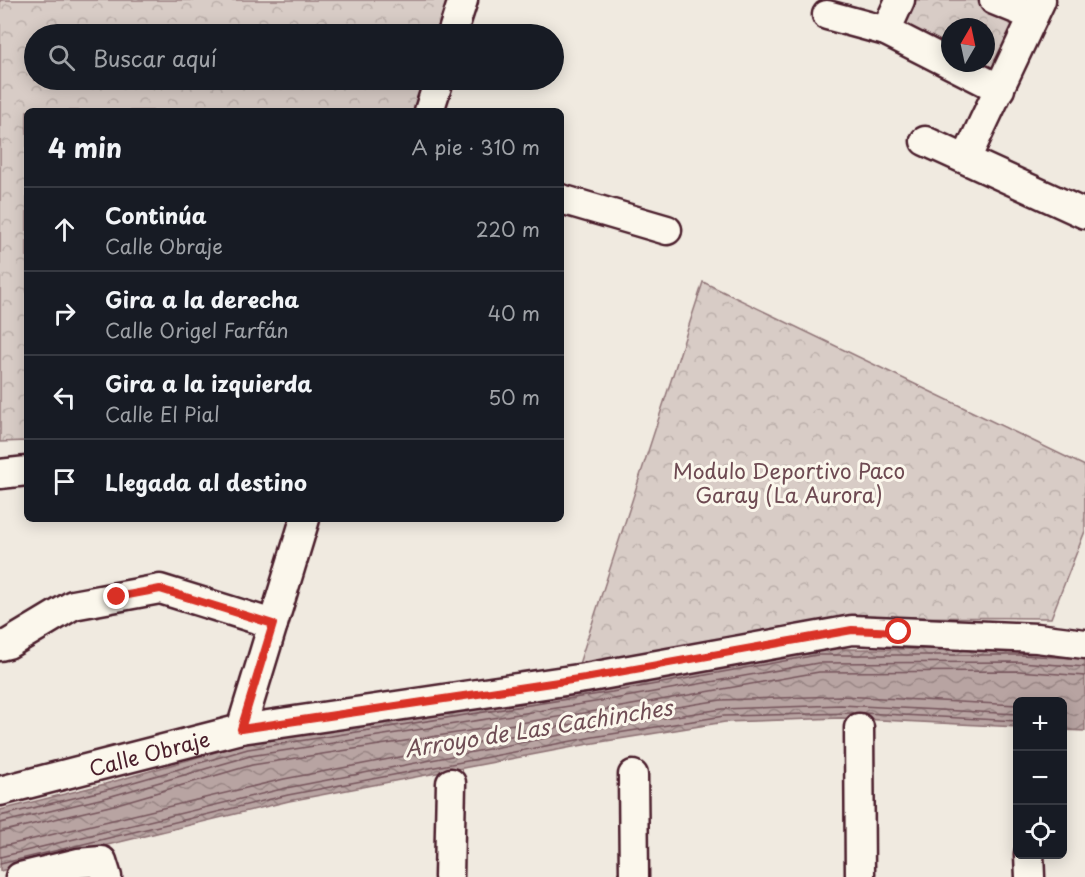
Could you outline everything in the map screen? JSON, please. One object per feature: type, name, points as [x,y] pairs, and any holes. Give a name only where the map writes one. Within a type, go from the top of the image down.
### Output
[{"type":"street","points":[[455,24],[463,0]]},
{"type":"street","points":[[886,31],[900,0]]},
{"type":"street","points":[[966,159],[1037,8],[994,0]]},
{"type":"street","points":[[827,15],[886,31],[1000,89]]},
{"type":"street","points":[[430,108],[436,90]]},
{"type":"street","points":[[925,141],[1085,213]]},
{"type":"street","points":[[564,201],[667,230]]},
{"type":"street","points":[[0,474],[24,471]]},
{"type":"street","points":[[241,729],[305,522]]},
{"type":"street","points":[[0,646],[8,644],[73,605],[160,589],[273,624]]},
{"type":"street","name":"Calle Obraje","points":[[0,791],[241,729],[585,678],[852,630],[1037,638],[1085,644]]},
{"type":"street","points":[[859,728],[860,877]]},
{"type":"street","points":[[633,775],[634,877]]},
{"type":"street","points":[[449,877],[451,783]]},
{"type":"street","points":[[1029,859],[1030,877]]},
{"type":"street","points":[[20,877],[78,863],[102,861],[107,877]]},
{"type":"green space","points":[[0,0],[463,0],[455,24],[24,24],[24,90],[436,90],[430,108],[24,108],[24,441],[0,442]]},
{"type":"green space","points":[[903,0],[985,0],[1026,19],[998,76],[990,72],[995,72],[995,18],[941,18],[941,50],[888,26]]},
{"type":"green space","name":"Modulo Deportivo Paco Garay (La Aurora)","points":[[703,282],[1085,466],[1085,531],[1051,618],[848,617],[579,664]]},
{"type":"water","name":"Arroyo de Las Cachinches","points":[[817,649],[1020,649],[1085,653],[1085,731],[1067,730],[1067,697],[1013,697],[1013,727],[841,718],[725,722],[594,743],[289,801],[0,871],[0,810],[105,784],[247,743],[611,686]]},
{"type":"route","points":[[117,597],[160,589],[273,624],[241,729],[585,678],[852,630],[899,632]]}]
